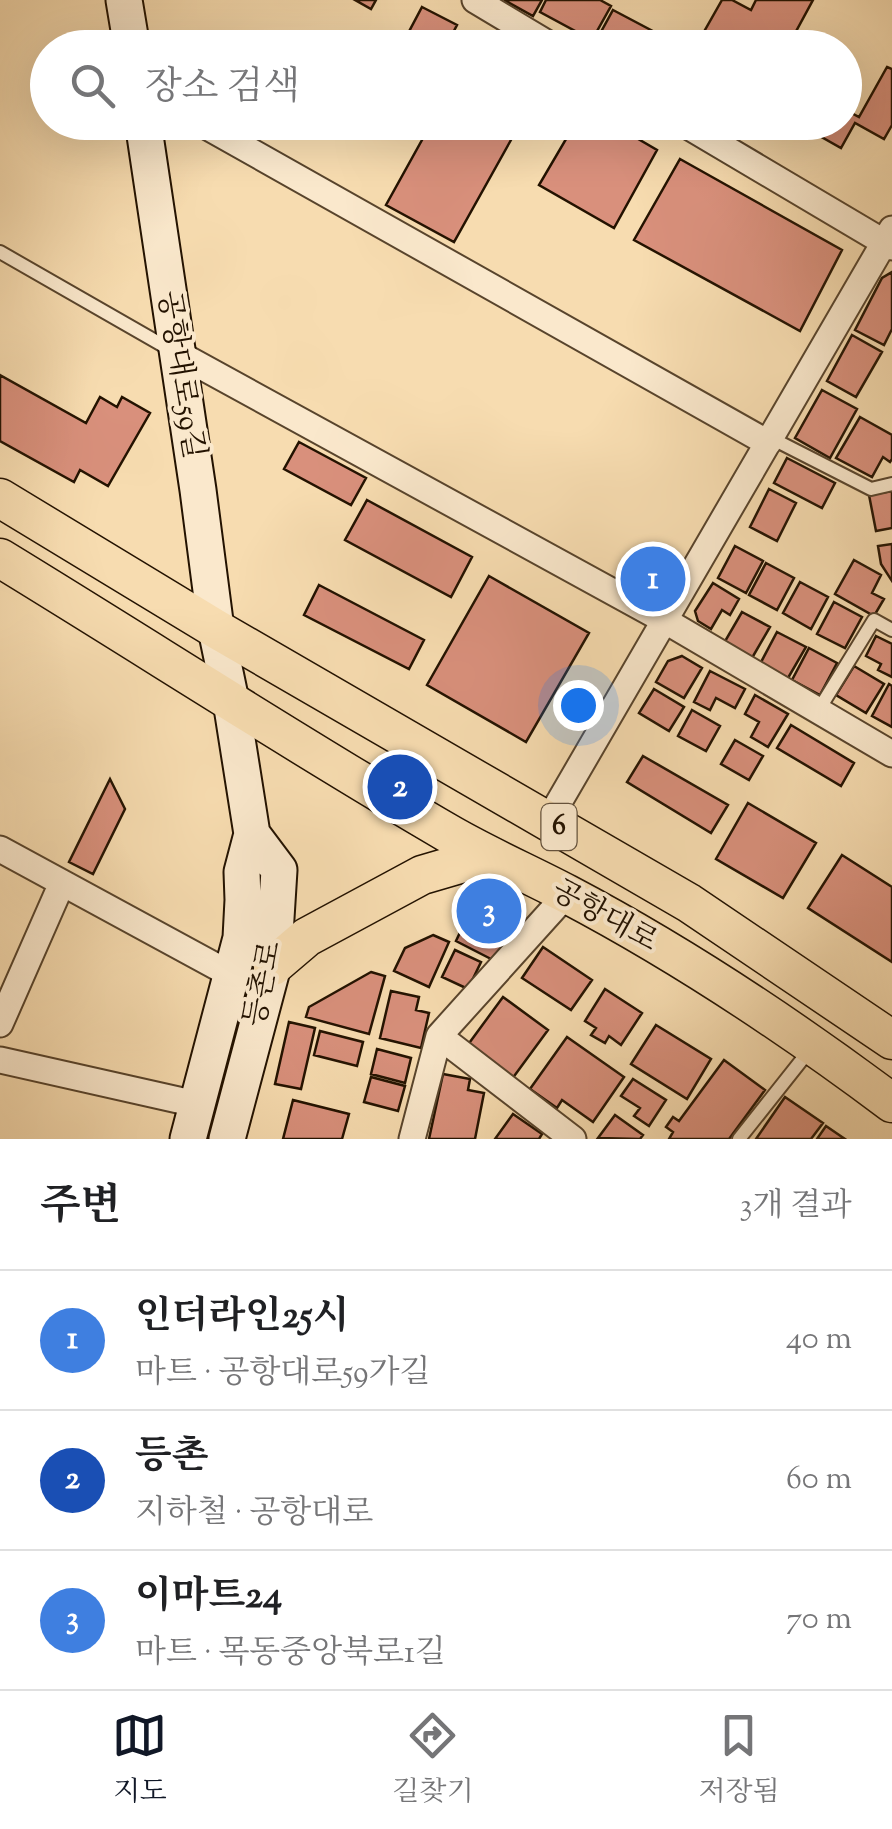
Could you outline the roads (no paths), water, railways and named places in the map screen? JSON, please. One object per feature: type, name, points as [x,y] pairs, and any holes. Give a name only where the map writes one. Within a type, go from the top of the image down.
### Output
[{"type":"main road","points":[[124,0],[129,30]]},
{"type":"main road","name":"공항대로59길","points":[[146,140],[216,629]]},
{"type":"main road","name":"공항대로","points":[[0,498],[216,629],[689,903],[892,1040]]},
{"type":"main road","name":"공항대로","points":[[0,558],[322,760],[487,856],[566,894],[672,954],[814,1044],[892,1103]]},
{"type":"main road","name":"등촌로","points":[[188,1139],[241,938],[242,872],[252,834],[216,629]]},
{"type":"main road","name":"등촌로","points":[[228,1139],[273,966],[279,870],[252,834]]},
{"type":"main road","points":[[273,966],[307,937],[422,875],[487,856]]},
{"type":"street","points":[[475,0],[525,30]]},
{"type":"street","points":[[231,140],[770,440]]},
{"type":"street","points":[[548,821],[889,240],[713,140]]},
{"type":"street","points":[[177,353],[664,620],[892,754]]},
{"type":"street","points":[[0,848],[230,974]]},
{"type":"street","points":[[0,1024],[62,882]]},
{"type":"street","points":[[412,1139],[439,1036],[566,894]]},
{"type":"street","points":[[439,1036],[573,1139]]},
{"type":"street","points":[[0,1060],[196,1104]]},
{"type":"lane","points":[[0,252],[177,353]]},
{"type":"lane","points":[[770,440],[871,489],[892,484]]},
{"type":"lane","points":[[818,711],[874,620],[892,630]]},
{"type":"lane","points":[[739,1139],[814,1044]]},
{"type":"place","name":"인더라인25시","points":[[653,579]]},
{"type":"place","name":"등촌","points":[[400,787]]},
{"type":"place","name":"이마트24","points":[[489,911]]}]
